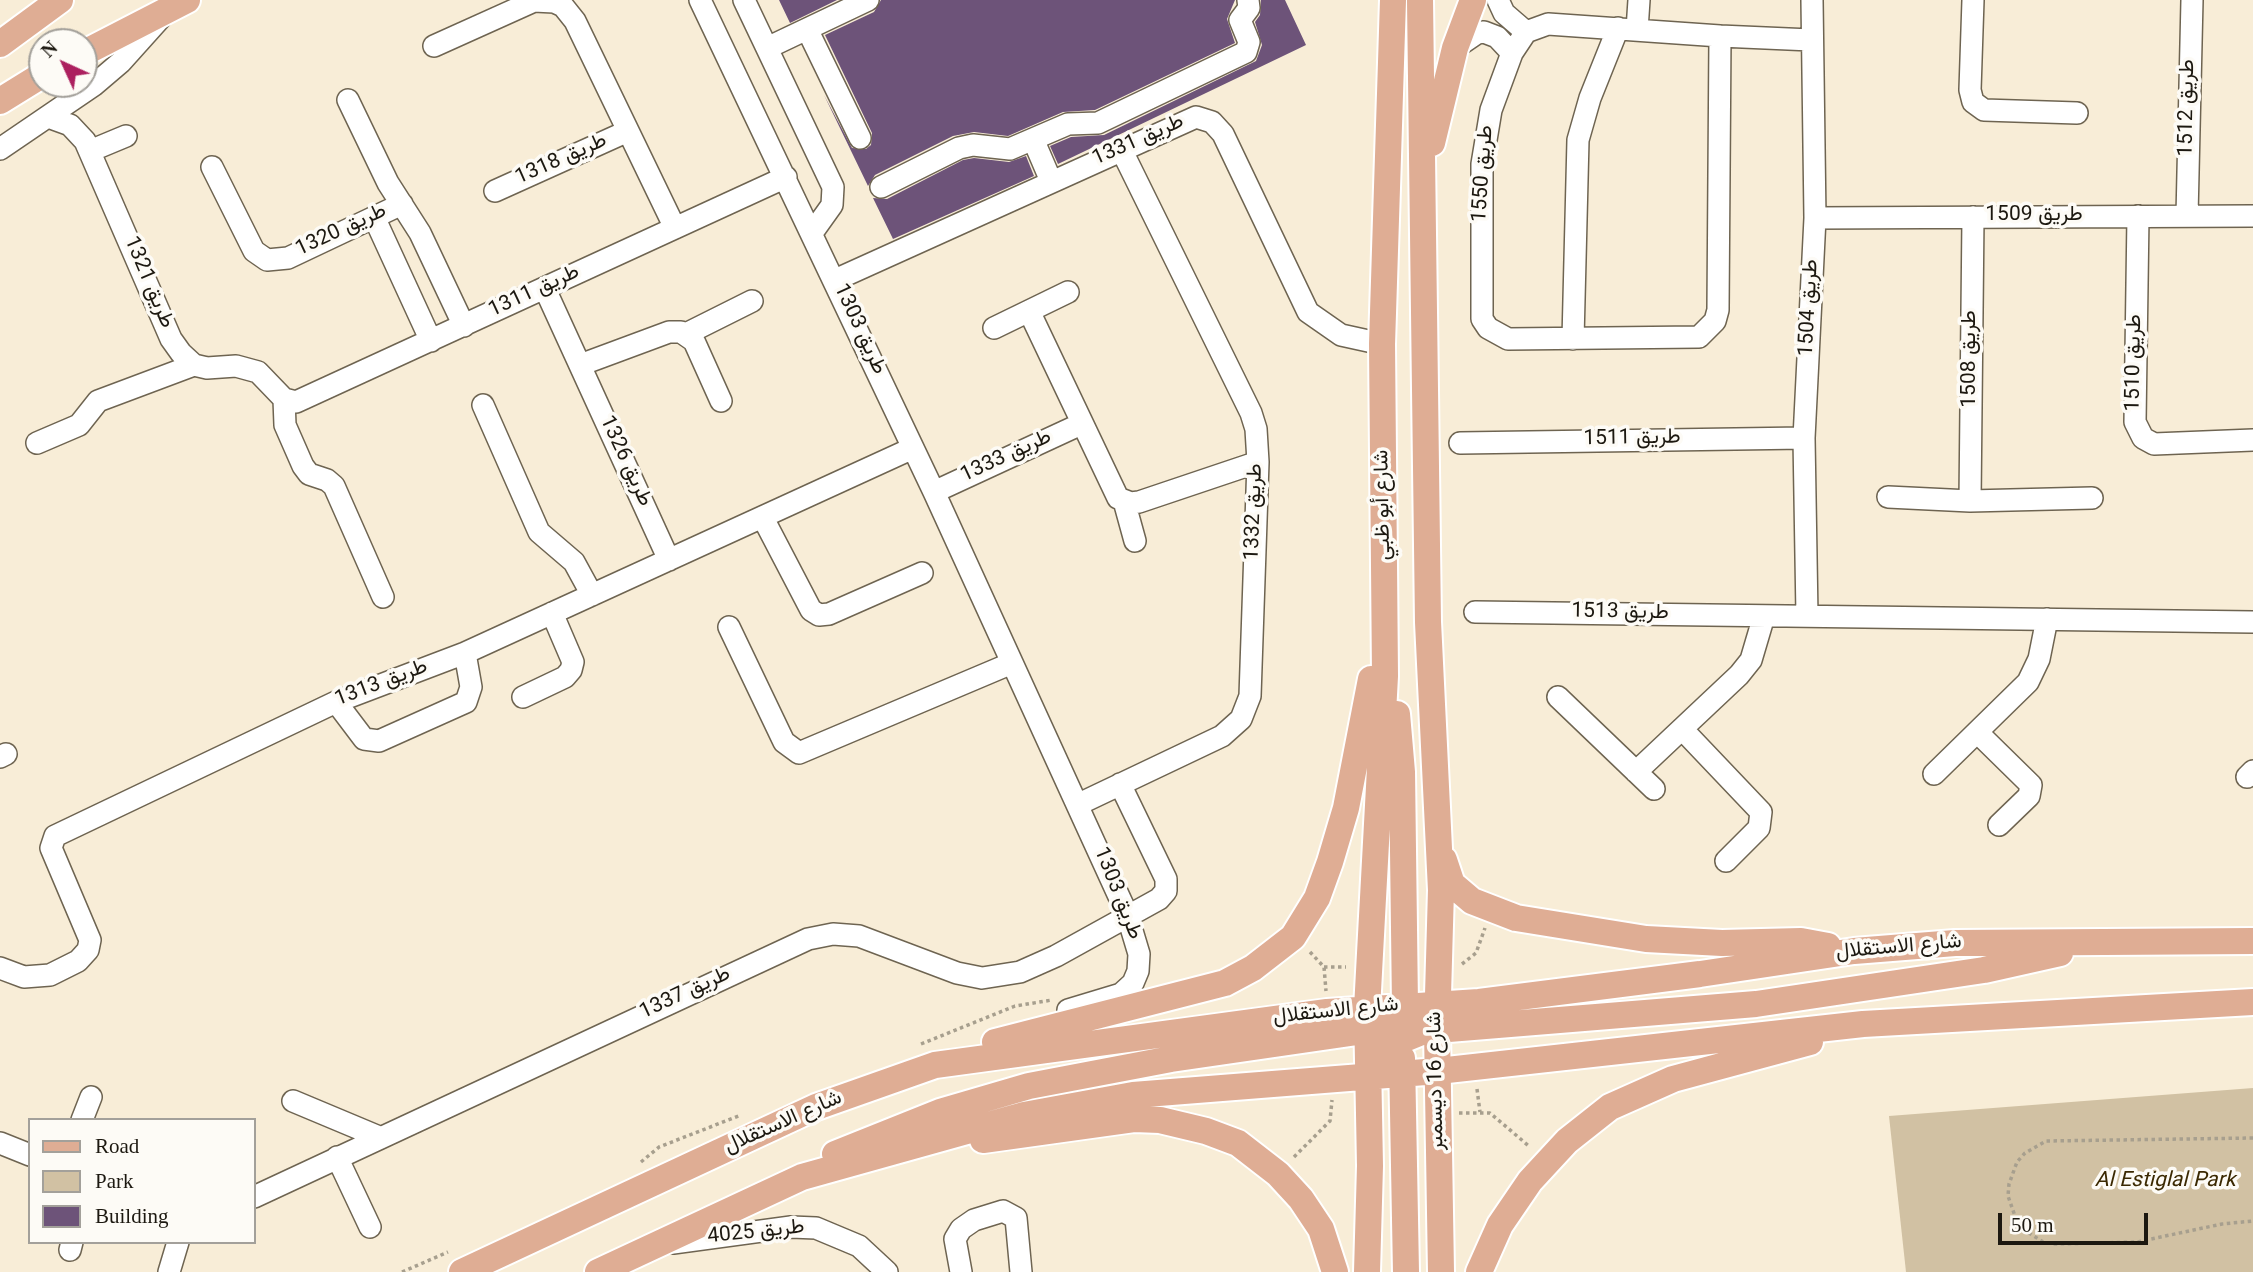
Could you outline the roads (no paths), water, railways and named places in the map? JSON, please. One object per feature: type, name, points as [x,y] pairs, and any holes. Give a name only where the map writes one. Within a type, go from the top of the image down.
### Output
[{"type":"main road","points":[[0,44],[60,0]]},
{"type":"main road","name":"شارع أبو ظبي","points":[[1368,1021],[1385,676],[1382,344],[1393,0]]},
{"type":"main road","name":"شارع أبو ظبي","points":[[1420,0],[1428,608],[1441,890]]},
{"type":"main road","points":[[1424,179],[1455,48],[1473,0]]},
{"type":"main road","points":[[98,46],[178,5]]},
{"type":"main road","points":[[0,101],[28,84]]},
{"type":"main road","points":[[935,1065],[962,1051],[989,1043],[1225,983],[1253,968],[1293,937],[1317,898],[1346,808],[1386,588]]},
{"type":"main road","points":[[1385,676],[1397,712],[1402,772],[1410,1026],[1401,1074],[1406,1272]]},
{"type":"main road","points":[[1439,835],[1446,871],[1452,884],[1472,901],[1516,918],[1646,939],[1722,943],[1801,941],[1854,951]]},
{"type":"main road","name":"شارع 16 ديسمبر","points":[[1410,1026],[1437,1003],[1441,890]]},
{"type":"main road","name":"شارع الاستقلال","points":[[462,1272],[817,1107],[935,1065],[1368,1021],[1410,1026],[1756,1004],[1984,970],[2115,941]]},
{"type":"main road","name":"شارع الاستقلال","points":[[1437,1003],[1479,1002],[1854,951],[1955,943],[2253,942]]},
{"type":"main road","points":[[598,1272],[802,1177],[1024,1115],[1133,1096],[1437,1071],[1863,1024],[2253,1002]]},
{"type":"main road","points":[[802,1177],[844,1148],[940,1112],[1030,1086],[1368,1021],[1367,1272]]},
{"type":"main road","points":[[1479,1272],[1500,1225],[1530,1181],[1567,1141],[1610,1107],[1673,1079],[1810,1042],[1863,1024]]},
{"type":"main road","points":[[1410,1026],[1437,1071]]},
{"type":"main road","points":[[1369,1076],[1410,1026]]},
{"type":"main road","name":"شارع 16 ديسمبر","points":[[1437,1071],[1441,1272]]},
{"type":"main road","points":[[888,1153],[1133,1119],[1160,1120],[1206,1131],[1238,1143],[1271,1168],[1301,1199],[1321,1229],[1335,1272]]},
{"type":"street","name":"طريق 1318","points":[[434,46],[521,4],[544,0],[563,6],[570,13],[675,229]]},
{"type":"street","name":"طريق 1303","points":[[700,0],[786,177],[1079,804],[1127,914],[1139,954],[1137,976],[1128,990],[1114,997],[1042,1017],[989,1043]]},
{"type":"street","points":[[744,0],[833,187],[832,205],[812,233]]},
{"type":"street","points":[[767,48],[807,29],[837,7],[868,0]]},
{"type":"street","points":[[881,187],[959,148],[981,145],[1002,150],[1068,124],[1098,123],[1246,52],[1249,42],[1240,20],[1249,8],[1248,0]]},
{"type":"street","points":[[1497,0],[1504,13],[1527,33],[1548,24],[1811,40]]},
{"type":"street","points":[[1573,339],[1578,140],[1590,98],[1627,29],[1639,0]]},
{"type":"street","name":"طريق 1504","points":[[1807,616],[1804,438],[1815,218],[1812,0]]},
{"type":"street","points":[[1973,0],[1970,90],[1973,102],[1984,110],[2077,113]]},
{"type":"street","name":"طريق 1512","points":[[2187,216],[2192,0]]},
{"type":"street","points":[[0,149],[121,62],[178,5]]},
{"type":"street","points":[[807,29],[860,138]]},
{"type":"street","points":[[1455,48],[1477,33],[1484,32],[1497,37],[1512,53]]},
{"type":"street","name":"طريق 1550","points":[[1527,33],[1512,53],[1491,110],[1483,150],[1482,319],[1488,328],[1508,339],[1688,339],[1699,337],[1715,321],[1720,36]]},
{"type":"street","name":"طريق 1320","points":[[348,100],[382,172],[420,233],[464,326]]},
{"type":"street","name":"طريق 1321","points":[[48,117],[69,125],[90,151],[171,339],[194,365]]},
{"type":"street","name":"طريق 1331","points":[[835,281],[1188,118],[1212,122],[1223,134],[1308,312],[1340,335],[1382,344]]},
{"type":"street","name":"طريق 1318","points":[[495,191],[628,131]]},
{"type":"street","points":[[90,151],[126,136]]},
{"type":"street","points":[[1033,139],[1051,181]]},
{"type":"street","name":"طريق 1332","points":[[1079,804],[1223,736],[1241,719],[1250,695],[1257,437],[1251,413],[1121,149]]},
{"type":"street","name":"طريق 1320","points":[[212,167],[254,251],[267,260],[288,258],[402,204]]},
{"type":"street","name":"طريق 1311","points":[[284,399],[302,401],[786,177]]},
{"type":"street","name":"طريق 1510","points":[[2138,216],[2135,422],[2143,438],[2154,444],[2253,440]]},
{"type":"street","name":"طريق 1509","points":[[1815,218],[2253,216]]},
{"type":"street","name":"طريق 1508","points":[[1970,501],[1973,217]]},
{"type":"street","points":[[374,218],[431,341]]},
{"type":"street","name":"طريق 1326","points":[[545,289],[669,560]]},
{"type":"street","points":[[994,328],[1068,292]]},
{"type":"street","points":[[580,365],[669,332],[686,334],[752,300]]},
{"type":"street","points":[[1029,311],[1113,492],[1124,501],[1135,541]]},
{"type":"street","points":[[686,334],[694,341],[722,401]]},
{"type":"street","points":[[37,443],[79,425],[98,401],[194,365],[207,368],[236,366],[258,372],[284,399],[285,425],[303,466],[309,474],[327,480],[334,486],[383,597]]},
{"type":"street","points":[[483,405],[539,532],[573,562],[592,595]]},
{"type":"street","name":"طريق 1333","points":[[934,492],[1081,424]]},
{"type":"street","name":"طريق 1511","points":[[1460,443],[1804,438]]},
{"type":"street","name":"طريق 1313","points":[[0,968],[24,977],[50,975],[78,961],[88,950],[90,940],[51,848],[55,836],[336,702],[465,653],[913,448]]},
{"type":"street","points":[[1124,501],[1139,502],[1258,462]]},
{"type":"street","points":[[1888,497],[1970,501],[2092,498]]},
{"type":"street","points":[[763,518],[811,610],[819,615],[830,614],[922,573]]},
{"type":"street","name":"طريق 1513","points":[[1475,612],[2253,622]]},
{"type":"street","points":[[523,697],[565,677],[571,670],[573,662],[552,613]]},
{"type":"street","points":[[1636,772],[1683,730],[1751,660],[1764,616]]},
{"type":"street","points":[[1934,774],[2028,681],[2034,671],[2047,619]]},
{"type":"street","points":[[729,627],[784,742],[799,753],[1012,663]]},
{"type":"street","points":[[336,702],[364,739],[379,741],[466,702],[471,687],[465,653]]},
{"type":"street","points":[[1558,698],[1654,789]]},
{"type":"street","points":[[1683,730],[1761,813],[1759,828],[1726,861]]},
{"type":"street","points":[[1977,732],[2031,785],[2029,796],[1999,825]]},
{"type":"street","name":"طريق 1337","points":[[256,1196],[808,939],[833,934],[859,936],[957,973],[995,978],[1020,972],[1056,956],[1127,914],[1159,899],[1167,885],[1120,784]]},
{"type":"street","points":[[83,1118],[91,1097]]},
{"type":"street","points":[[293,1101],[379,1137]]},
{"type":"street","points":[[0,1143],[28,1154]]},
{"type":"street","points":[[337,1157],[370,1227]]},
{"type":"street","points":[[961,1272],[955,1239],[961,1228],[974,1220],[1003,1211],[1016,1218],[1021,1272]]},
{"type":"street","name":"طريق 4025","points":[[653,1245],[792,1227],[816,1228],[859,1246],[887,1272]]},
{"type":"street","points":[[169,1272],[177,1244]]},
{"type":"park label","name":"Al Estiglal Park","points":[[2165,1183]]}]
